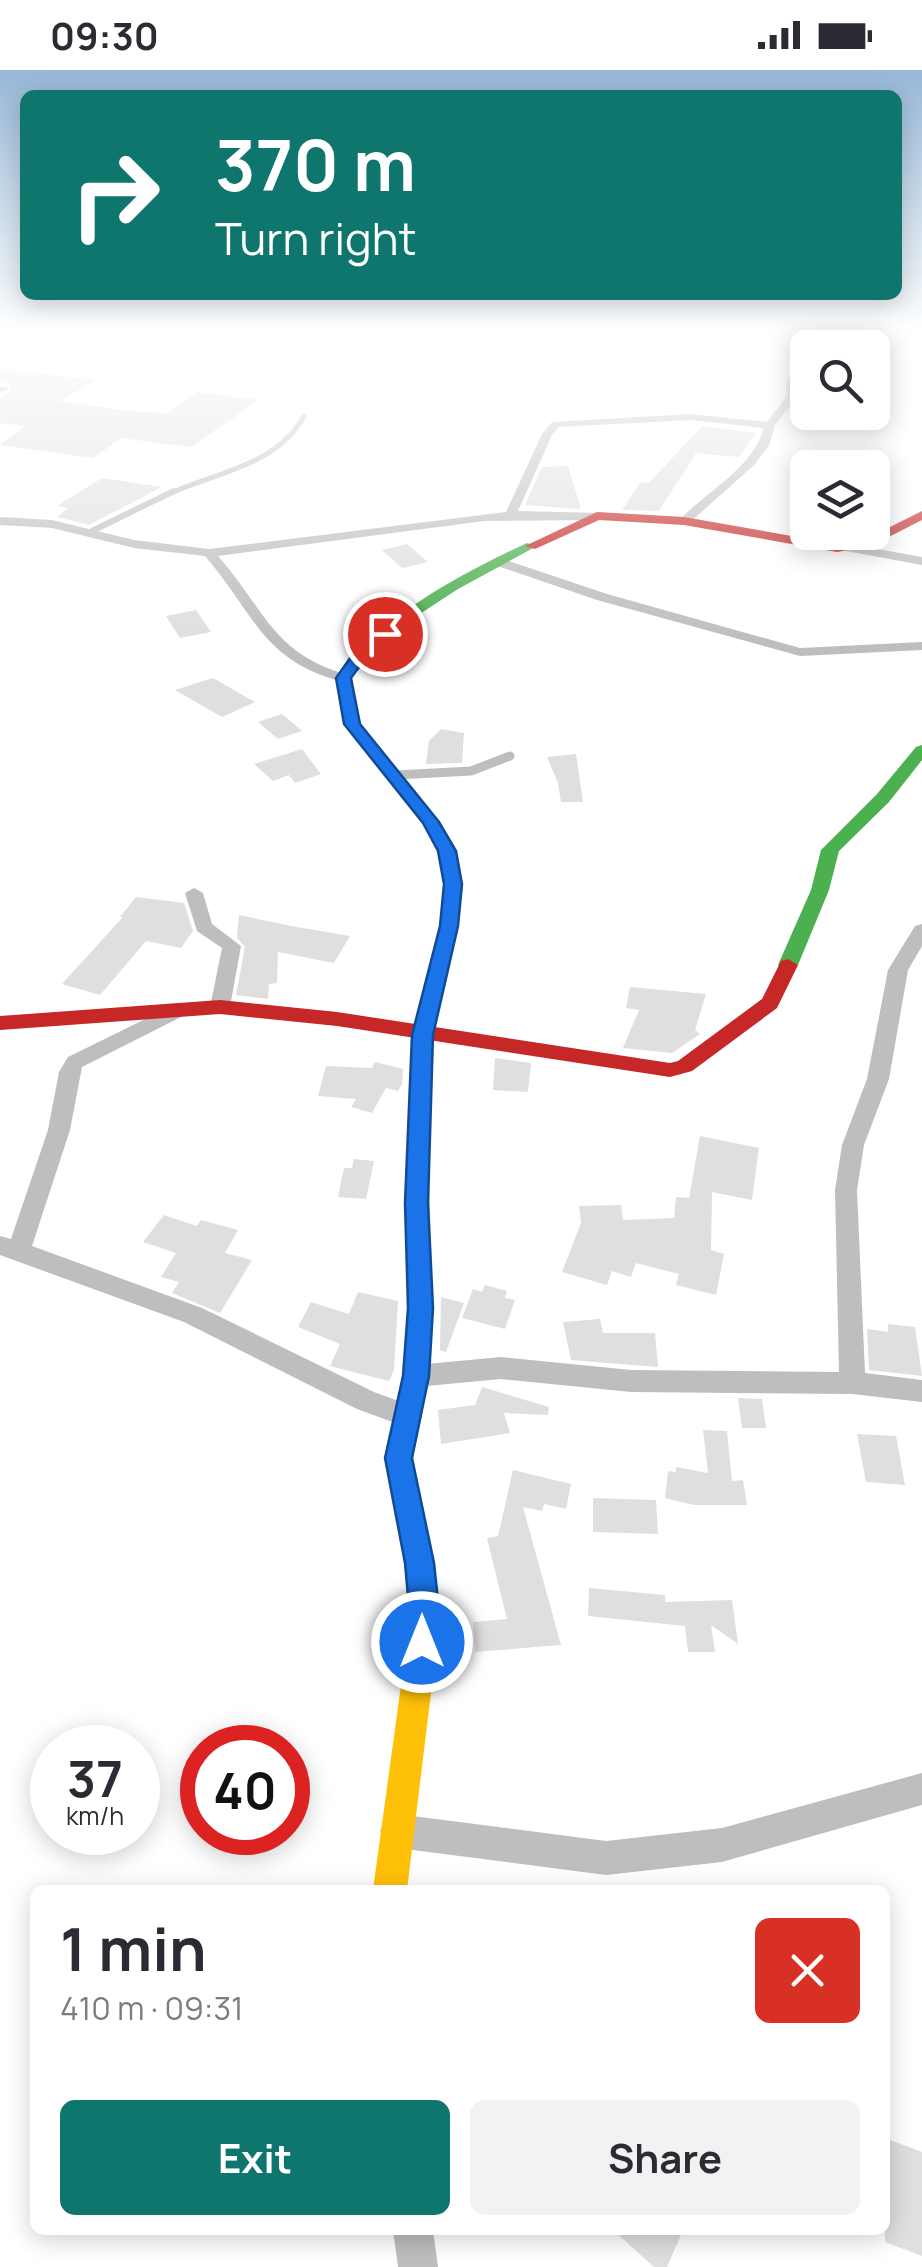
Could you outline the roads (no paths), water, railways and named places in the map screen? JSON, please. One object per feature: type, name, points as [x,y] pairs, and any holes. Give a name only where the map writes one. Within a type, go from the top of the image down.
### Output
[{"type":"street","points":[[511,514],[546,437]]},
{"type":"street","points":[[684,521],[750,463],[767,437]]},
{"type":"street","points":[[0,522],[52,524],[134,544],[209,553],[511,514],[684,521],[790,541]]},
{"type":"street","points":[[391,1885],[425,1619],[419,1563],[399,1458],[416,1376],[420,1308],[417,1203],[423,1035],[449,926],[453,884],[447,851],[431,822],[352,724],[344,678],[352,662],[374,642],[464,578],[597,516]]},
{"type":"street","points":[[890,530],[922,516]]},
{"type":"street","points":[[860,550],[922,562]]},
{"type":"street","points":[[209,553],[232,576],[272,641],[286,654],[308,670],[344,678]]},
{"type":"street","points":[[497,562],[602,597],[800,652],[922,646]]},
{"type":"street","points":[[0,1023],[220,1007],[337,1019],[660,1068],[686,1066],[770,1003],[831,866],[830,850],[883,798],[922,750]]},
{"type":"street","points":[[194,893],[204,927],[232,946],[220,1007]]},
{"type":"street","points":[[852,1383],[846,1190],[853,1145],[878,1079],[898,970],[922,930]]},
{"type":"street","points":[[176,1011],[75,1062],[69,1072],[59,1130],[8,1255],[93,1276],[192,1315],[366,1401],[406,1414]]},
{"type":"street","points":[[416,1376],[501,1368],[631,1381],[852,1383],[922,1391]]},
{"type":"street","points":[[397,1831],[606,1858],[722,1846],[922,1789]]},
{"type":"street","points":[[413,2235],[418,2267]]},
{"type":"lane","points":[[90,532],[179,489],[246,464],[291,437]]},
{"type":"lane","points":[[396,775],[472,770],[499,764],[510,756]]}]
